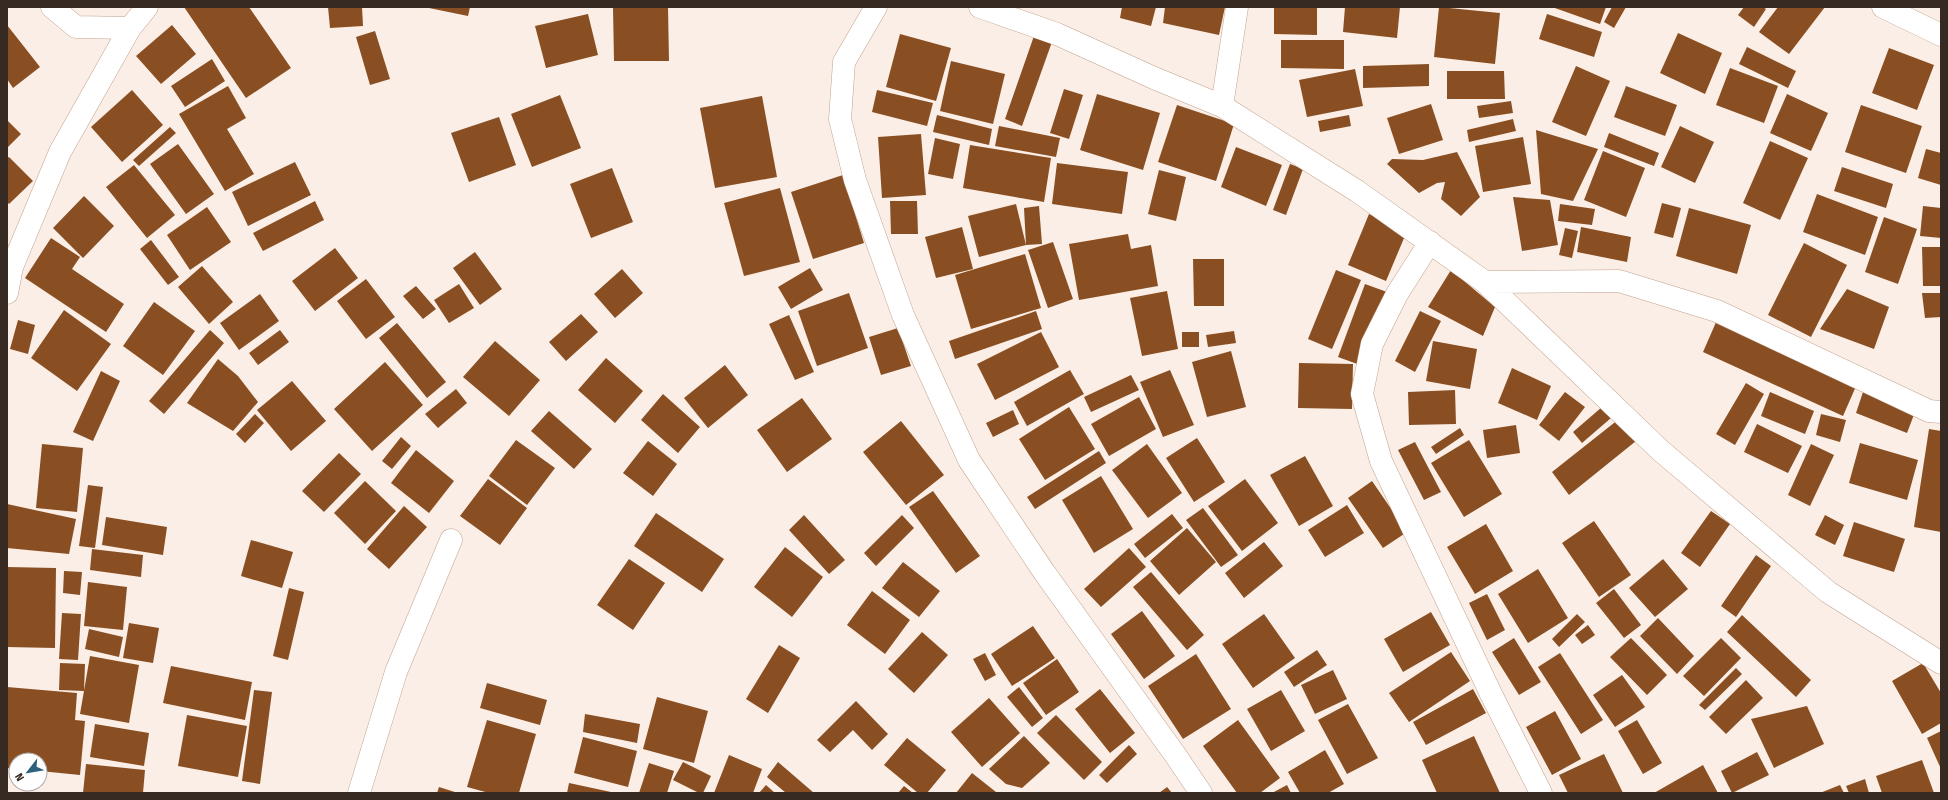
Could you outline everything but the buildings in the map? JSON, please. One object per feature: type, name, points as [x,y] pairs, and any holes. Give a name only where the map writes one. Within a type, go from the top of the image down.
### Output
[{"type":"street","points":[[52,7],[76,27],[130,28]]},
{"type":"street","points":[[7,293],[12,267],[60,152],[130,28],[147,7]]},
{"type":"street","points":[[876,7],[844,62],[840,119],[855,180],[902,315],[970,460],[1044,572],[1201,793]]},
{"type":"street","points":[[980,7],[1057,34],[1154,78],[1222,106],[1357,191],[1485,282],[1660,451],[1822,587],[1941,663]]},
{"type":"street","points":[[1222,106],[1237,7]]},
{"type":"street","points":[[1883,7],[1941,35]]},
{"type":"street","points":[[1430,242],[1397,294],[1372,344],[1362,394],[1381,460],[1491,694],[1541,793]]},
{"type":"street","points":[[1485,282],[1618,281],[1716,311],[1929,411],[1941,412]]},
{"type":"street","points":[[359,793],[396,672],[452,540]]}]
